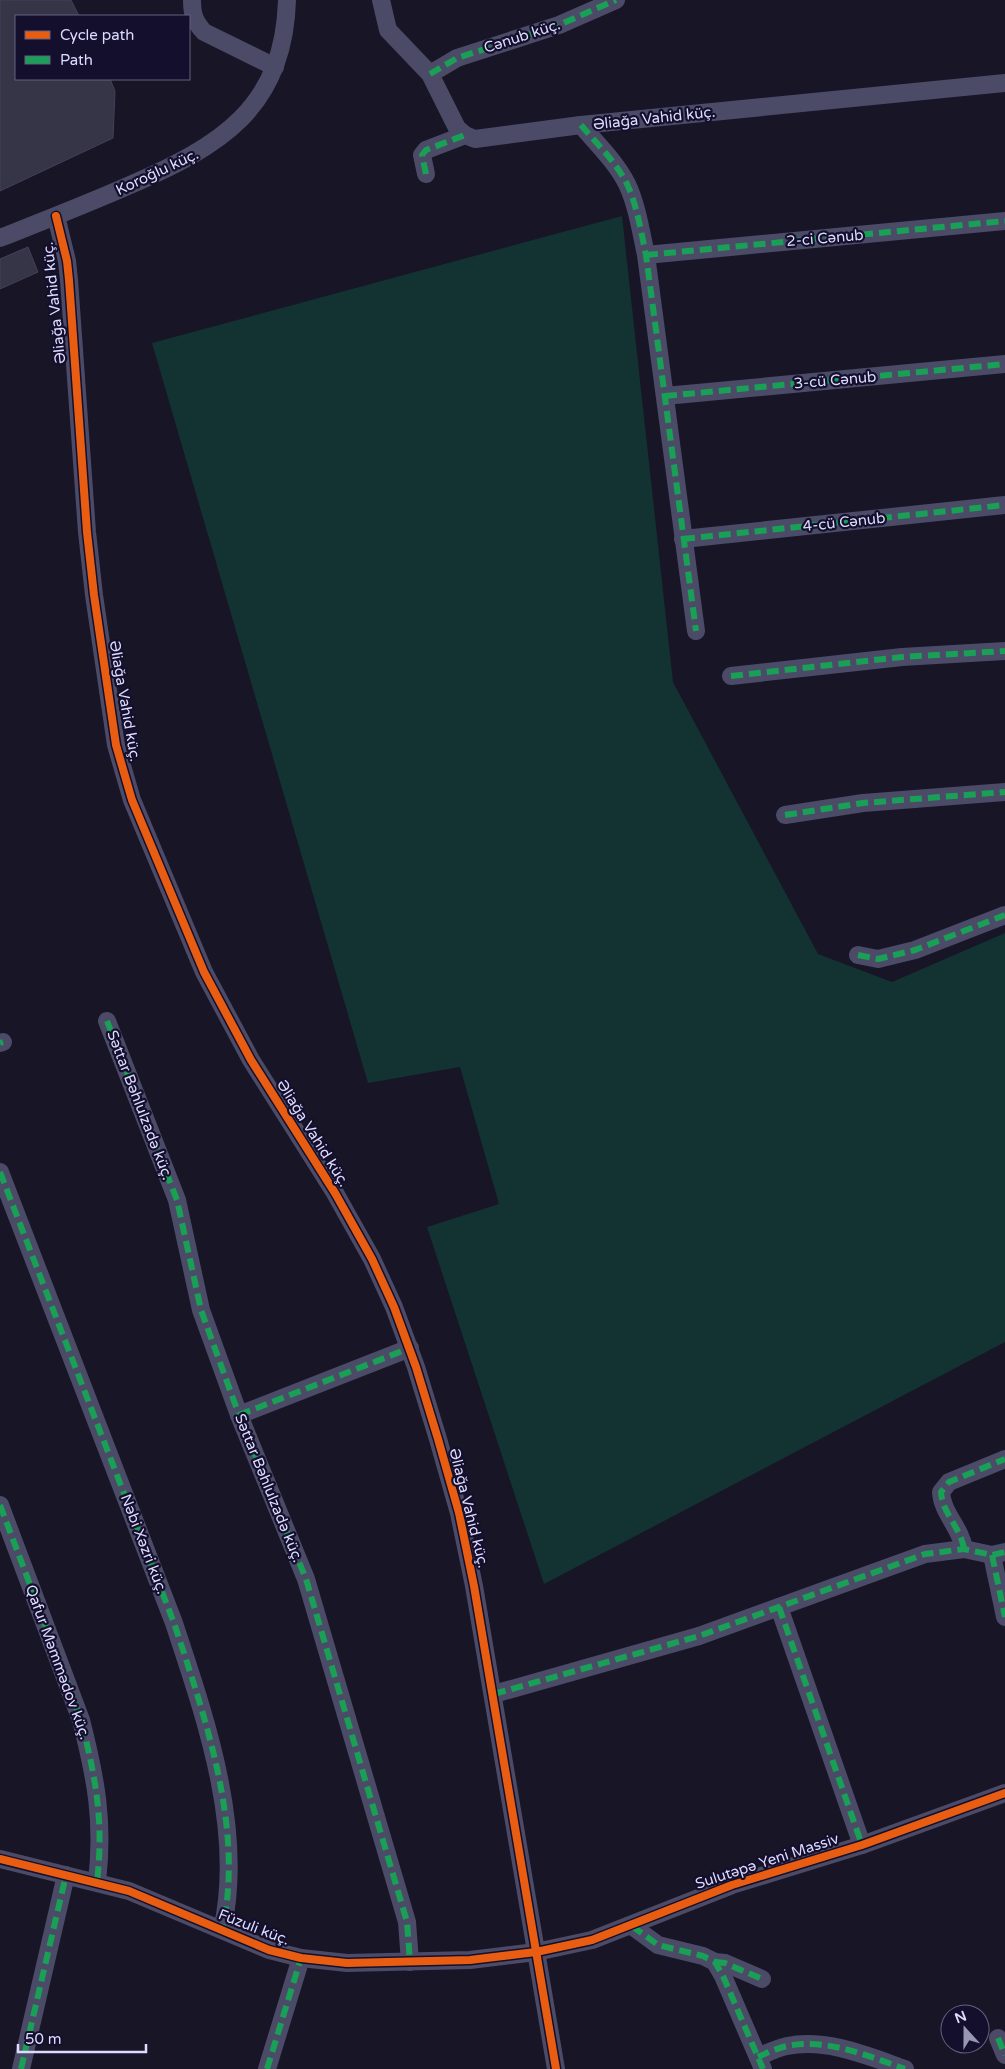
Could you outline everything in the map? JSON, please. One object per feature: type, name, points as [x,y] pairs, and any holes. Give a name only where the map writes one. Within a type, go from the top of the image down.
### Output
[{"type":"street","points":[[192,0],[192,13],[196,23],[204,32],[275,68]]},
{"type":"street","name":"Koroğlu küç.","points":[[0,238],[172,167],[202,152],[224,135],[250,111],[265,89],[275,68],[283,43],[287,0]]},
{"type":"street","points":[[382,0],[388,30],[430,74],[457,128],[465,135],[426,150],[422,155],[426,174]]},
{"type":"street","name":"Cənub küç.","points":[[430,74],[457,58],[559,25],[616,0]]},
{"type":"street","name":"Əliağa Vahid küç.","points":[[465,135],[475,139],[581,125],[1005,83]]},
{"type":"street","points":[[581,125],[613,162],[627,184],[646,255],[696,631]]},
{"type":"street","name":"Əliağa Vahid küç.","points":[[56,216],[67,261],[86,532],[116,745],[132,800],[204,972],[251,1060],[335,1193],[372,1259],[410,1348],[459,1513],[494,1694],[556,2069]]},
{"type":"street","name":"2-ci Cənub","points":[[646,255],[1005,221]]},
{"type":"street","name":"3-cü Cənub","points":[[665,396],[1005,364]]},
{"type":"street","name":"4-cü Cənub","points":[[683,539],[1005,505]]},
{"type":"street","points":[[731,676],[902,657],[1005,651]]},
{"type":"street","points":[[785,815],[863,803],[1005,792]]},
{"type":"street","points":[[858,955],[878,959],[915,950],[1005,915]]},
{"type":"street","name":"Səttar Bəhlulzadə küç.","points":[[107,1021],[177,1200],[201,1310],[239,1415],[306,1579],[407,1922],[410,1962]]},
{"type":"street","name":"Nəbi Xəzri küç.","points":[[0,1172],[174,1623],[197,1693],[220,1785],[230,1862],[228,1902],[222,1930]]},
{"type":"street","points":[[239,1415],[410,1348]]},
{"type":"street","points":[[964,1549],[963,1540],[941,1502],[941,1492],[949,1482],[1005,1459]]},
{"type":"street","name":"Qafur Məmmədov küç.","points":[[0,1505],[81,1720],[90,1754],[101,1826],[97,1882]]},
{"type":"street","points":[[494,1694],[699,1636],[910,1558],[964,1549],[998,1553],[1005,1618]]},
{"type":"street","points":[[779,1607],[862,1845]]},
{"type":"street","name":"Sulutəpə Yeni Massiv","points":[[536,1952],[592,1940],[632,1926],[732,1885],[862,1845],[1005,1793]]},
{"type":"street","name":"Füzuli küç.","points":[[0,1859],[129,1891],[269,1950],[301,1958],[347,1963],[410,1962],[470,1960],[536,1952]]},
{"type":"street","points":[[21,2069],[66,1875]]},
{"type":"street","points":[[632,1926],[658,1945],[703,1956],[715,1962],[725,1963],[762,1979]]},
{"type":"street","points":[[268,2069],[301,1958]]},
{"type":"street","points":[[715,1962],[723,1976],[760,2063],[786,2046],[814,2043],[856,2052],[906,2069]]},
{"type":"street","points":[[998,2038],[1005,2055]]},
{"type":"green space","points":[[622,216],[673,682],[818,954],[892,982],[1005,933],[1005,1342],[544,1584],[427,1227],[499,1204],[460,1067],[368,1083],[152,343]]},
{"type":"building","points":[[0,0],[71,0],[78,15],[15,15],[15,80],[110,80],[115,91],[113,138],[0,191]]},
{"type":"building","points":[[28,247],[38,272],[0,289],[0,259]]},
{"type":"marked path","points":[[430,74],[457,58],[559,25],[616,0]]},
{"type":"marked path","points":[[581,125],[623,176],[638,219],[646,255],[696,631]]},
{"type":"marked path","points":[[426,174],[422,155],[426,150],[465,135]]},
{"type":"marked path","points":[[646,255],[1005,221]]},
{"type":"marked path","points":[[665,396],[1005,364]]},
{"type":"marked path","points":[[683,539],[1005,505]]},
{"type":"marked path","points":[[731,676],[902,657],[1005,651]]},
{"type":"marked path","points":[[785,815],[863,803],[1005,792]]},
{"type":"marked path","points":[[858,955],[878,959],[915,950],[1005,915]]},
{"type":"marked path","points":[[107,1021],[177,1200],[201,1310],[239,1415],[306,1579],[407,1922],[410,1962]]},
{"type":"marked path","points":[[0,1172],[174,1623],[198,1697],[209,1735],[225,1814],[229,1853],[228,1892],[222,1930]]},
{"type":"marked path","points":[[239,1415],[410,1348]]},
{"type":"marked path","points":[[964,1549],[959,1534],[942,1500],[941,1492],[949,1482],[1005,1459]]},
{"type":"marked path","points":[[0,1505],[81,1720],[91,1762],[99,1819],[100,1839],[97,1882]]},
{"type":"marked path","points":[[494,1694],[699,1636],[925,1554],[964,1549],[992,1555],[1005,1552]]},
{"type":"marked path","points":[[992,1555],[1005,1617]]},
{"type":"marked path","points":[[779,1607],[862,1845]]},
{"type":"marked path","points":[[21,2069],[66,1875]]},
{"type":"marked path","points":[[632,1926],[658,1945],[703,1956],[715,1962],[723,1976],[763,2069]]},
{"type":"marked path","points":[[267,2069],[301,1958]]},
{"type":"marked path","points":[[715,1962],[725,1963],[762,1979]]},
{"type":"marked path","points":[[998,2038],[1005,2055]]},
{"type":"marked path","points":[[758,2057],[787,2046],[817,2044],[847,2050],[905,2069]]},
{"type":"cycle path","points":[[56,216],[67,261],[87,532],[94,595],[116,745],[132,800],[204,972],[251,1060],[335,1193],[372,1259],[394,1307],[416,1367],[459,1513],[474,1586],[556,2069]]},
{"type":"cycle path","points":[[0,1859],[129,1891],[269,1950],[301,1958],[347,1963],[470,1960],[536,1952],[592,1940],[732,1885],[862,1845],[1005,1793]]}]
